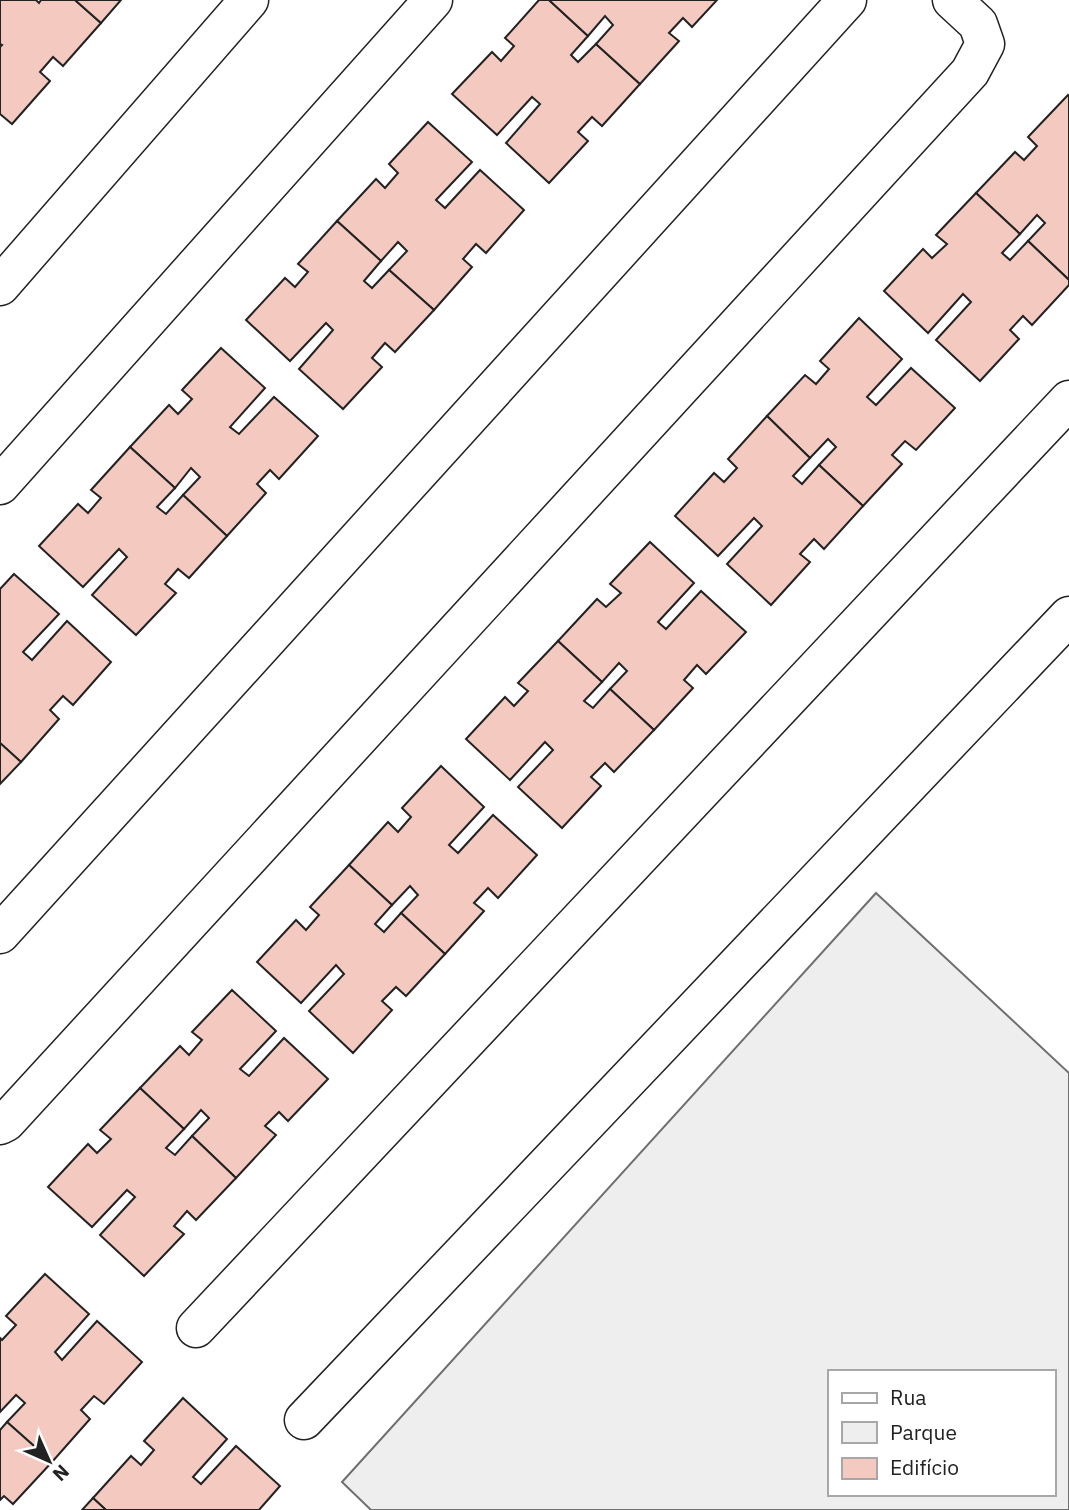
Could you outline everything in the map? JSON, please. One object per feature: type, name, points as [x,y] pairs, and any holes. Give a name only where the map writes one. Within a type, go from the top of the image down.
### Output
[{"type":"street","points":[[0,286],[249,0]]},
{"type":"street","points":[[0,485],[433,0]]},
{"type":"street","points":[[0,934],[847,0]]},
{"type":"street","points":[[0,1125],[6,1122],[970,72],[985,44],[978,24],[952,0]]},
{"type":"street","points":[[196,1328],[1069,400]]},
{"type":"street","points":[[304,1420],[1069,616]]},
{"type":"green space","points":[[876,893],[1069,1073],[1069,1510],[371,1510],[342,1482]]},
{"type":"building","points":[[0,0],[36,0],[39,3],[41,0],[75,0],[101,23],[63,66],[53,57],[40,72],[50,81],[12,124],[0,114]]},
{"type":"building","points":[[75,0],[121,0],[101,23]]},
{"type":"building","points":[[539,0],[549,0],[588,36],[571,55],[578,62],[596,44],[640,84],[602,126],[592,117],[578,132],[588,141],[549,183],[506,143],[540,104],[532,97],[497,135],[452,94],[492,52],[501,61],[514,46],[505,38]]},
{"type":"building","points":[[549,0],[717,0],[692,27],[683,18],[669,33],[679,41],[640,84],[596,44],[613,25],[605,16],[588,36]]},
{"type":"building","points":[[1068,95],[1069,280],[1028,241],[1045,223],[1037,215],[1020,234],[976,193],[1015,152],[1024,160],[1037,146],[1028,137]]},
{"type":"building","points":[[428,122],[472,162],[436,200],[445,208],[480,170],[524,210],[486,253],[476,244],[463,259],[472,267],[434,310],[389,270],[407,251],[398,242],[381,261],[337,221],[376,179],[385,188],[398,173],[389,164]]},
{"type":"building","points":[[976,193],[1020,234],[1002,253],[1010,260],[1028,241],[1069,280],[1069,285],[1032,325],[1023,316],[1010,330],[1019,339],[980,381],[936,340],[971,302],[963,294],[928,333],[884,291],[923,249],[932,258],[947,244],[936,235]]},
{"type":"building","points":[[337,221],[381,261],[364,281],[372,288],[389,270],[434,310],[395,352],[385,343],[372,358],[382,367],[343,409],[299,369],[333,330],[326,323],[290,361],[246,320],[285,278],[295,287],[308,272],[298,264]]},
{"type":"building","points":[[859,318],[902,359],[867,397],[876,405],[911,368],[955,408],[916,450],[905,441],[892,455],[902,464],[863,506],[819,465],[836,447],[828,439],[810,458],[767,416],[805,375],[816,384],[829,369],[820,361]]},
{"type":"building","points":[[221,348],[265,388],[230,427],[239,434],[274,397],[318,436],[279,479],[270,470],[257,484],[266,493],[227,536],[183,495],[200,477],[191,468],[175,488],[130,447],[169,405],[178,414],[192,399],[182,390]]},
{"type":"building","points":[[767,416],[810,458],[793,476],[802,484],[819,465],[863,506],[824,549],[814,539],[800,554],[810,562],[771,605],[727,564],[762,526],[754,518],[718,556],[675,516],[714,473],[724,482],[737,468],[728,459]]},
{"type":"building","points":[[130,447],[175,488],[157,507],[166,514],[183,495],[227,536],[189,578],[178,569],[165,584],[176,593],[136,635],[92,595],[127,557],[119,549],[83,587],[39,546],[78,504],[88,513],[101,498],[91,490]]},
{"type":"building","points":[[650,542],[694,583],[658,622],[666,629],[701,591],[746,632],[706,674],[697,665],[684,680],[693,688],[654,730],[610,689],[627,671],[619,663],[602,682],[558,641],[597,599],[606,607],[621,593],[610,584]]},
{"type":"building","points":[[14,574],[59,614],[23,652],[32,660],[67,621],[111,662],[73,705],[63,696],[50,710],[59,719],[21,762],[0,743],[0,589]]},
{"type":"building","points":[[558,641],[602,682],[584,701],[593,708],[610,689],[654,730],[614,772],[605,763],[591,777],[601,786],[562,828],[518,787],[553,750],[545,742],[510,780],[466,739],[505,697],[514,706],[528,691],[518,683]]},
{"type":"building","points":[[0,743],[21,762],[0,784]]},
{"type":"building","points":[[441,766],[484,807],[449,845],[458,853],[493,815],[537,855],[498,898],[488,888],[474,903],[484,911],[445,954],[401,913],[418,895],[410,886],[392,905],[349,865],[388,822],[398,832],[411,817],[402,808]]},
{"type":"building","points":[[349,865],[392,905],[375,924],[384,932],[401,913],[445,954],[406,996],[396,987],[382,1001],[392,1010],[353,1053],[309,1011],[344,974],[336,965],[301,1003],[257,962],[296,920],[306,930],[319,915],[310,907]]},
{"type":"building","points":[[232,990],[276,1031],[240,1069],[249,1076],[284,1038],[328,1079],[288,1121],[279,1112],[265,1126],[276,1135],[236,1178],[192,1136],[209,1118],[201,1110],[184,1129],[140,1088],[180,1046],[189,1055],[202,1040],[192,1032]]},
{"type":"building","points":[[140,1088],[184,1129],[166,1148],[175,1155],[192,1136],[236,1178],[196,1220],[187,1211],[174,1226],[184,1234],[144,1276],[100,1235],[135,1197],[127,1190],[92,1227],[48,1187],[88,1144],[97,1153],[111,1139],[100,1130]]},
{"type":"building","points":[[45,1274],[89,1314],[55,1352],[62,1360],[97,1321],[142,1362],[104,1404],[94,1396],[81,1410],[90,1419],[52,1462],[7,1422],[25,1403],[16,1395],[0,1412],[0,1338],[2,1340],[16,1325],[6,1316]]},
{"type":"building","points":[[183,1398],[227,1439],[193,1477],[201,1484],[236,1446],[280,1486],[259,1510],[106,1510],[93,1498],[131,1456],[141,1465],[154,1450],[144,1441]]},
{"type":"building","points":[[7,1422],[52,1462],[13,1504],[4,1496],[0,1500],[0,1430]]},
{"type":"building","points":[[93,1498],[106,1510],[82,1510]]}]
